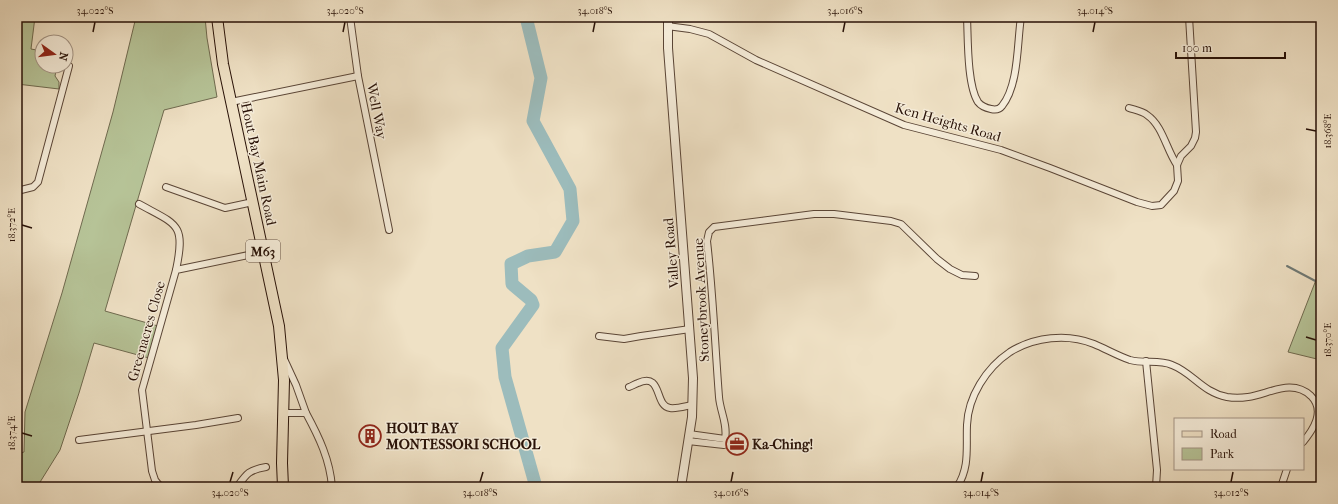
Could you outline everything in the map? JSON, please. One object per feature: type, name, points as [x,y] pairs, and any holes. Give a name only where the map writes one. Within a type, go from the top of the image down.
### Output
[{"type":"main road","name":"Hout Bay Main Road","points":[[217,17],[223,64],[277,319],[282,355],[283,487]]},
{"type":"street","points":[[350,17],[358,76]]},
{"type":"street","name":"Valley Road","points":[[668,17],[667,26],[670,86],[693,378],[692,405],[681,487]]},
{"type":"street","points":[[967,17],[972,82],[975,95],[979,104],[997,110],[1004,103],[1012,83],[1016,63],[1021,17]]},
{"type":"street","points":[[1129,108],[1146,114],[1154,121],[1173,160],[1177,165],[1181,156],[1191,146],[1196,132],[1189,17]]},
{"type":"street","name":"Ken Heights Road","points":[[667,26],[690,29],[709,34],[762,62],[904,124],[1001,150],[1152,206],[1161,205],[1172,195],[1177,186],[1177,165]]},
{"type":"street","points":[[17,192],[33,187],[38,182],[67,74]]},
{"type":"street","name":"Well Way","points":[[231,102],[358,76],[389,230]]},
{"type":"street","points":[[166,187],[225,208],[253,202]]},
{"type":"street","points":[[139,204],[169,220],[176,228],[180,245],[176,270]]},
{"type":"street","name":"Stoneybrook Avenue","points":[[688,437],[725,439],[726,430],[719,405],[707,241],[709,232],[714,227],[814,214],[834,214],[891,221],[901,224],[937,259],[950,269],[962,275],[975,276]]},
{"type":"street","name":"Greenacres Close","points":[[161,486],[155,480],[152,471],[142,390],[176,270],[263,252]]},
{"type":"street","points":[[599,336],[624,339],[690,329]]},
{"type":"street","points":[[957,487],[967,461],[967,423],[973,398],[983,378],[1009,353],[1034,341],[1062,338],[1084,340],[1131,360],[1166,363],[1179,368],[1205,388],[1227,396],[1248,397],[1282,388],[1298,388],[1312,398],[1319,414],[1315,426],[1304,441]]},
{"type":"street","points":[[282,355],[292,373],[306,413],[319,437],[330,469],[332,487]]},
{"type":"street","points":[[1146,361],[1157,470],[1156,487]]},
{"type":"street","points":[[629,388],[639,382],[650,382],[655,385],[660,399],[667,407],[672,408],[692,405]]},
{"type":"street","points":[[283,413],[306,413]]},
{"type":"street","points":[[79,440],[238,418]]},
{"type":"street","points":[[237,487],[250,471],[266,467]]},
{"type":"street","points":[[1281,487],[1287,470]]},
{"type":"street","points":[[147,487],[161,486]]},
{"type":"green space","points":[[17,17],[35,17],[31,49],[34,50],[34,74],[55,74],[59,82],[59,89],[17,84]]},
{"type":"green space","points":[[136,17],[205,17],[217,97],[164,110],[105,311],[158,326],[149,358],[94,343],[60,450],[37,487],[17,487],[17,454],[24,452],[25,412],[62,293],[113,112]]},
{"type":"green space","points":[[1321,267],[1321,360],[1288,352]]},
{"type":"waterway","points":[[526,17],[541,78],[533,121],[570,189],[573,221],[555,252],[528,256],[511,264],[512,284],[531,300],[533,305],[502,348],[505,377],[536,487]]},
{"type":"waterway","points":[[1287,266],[1321,284]]},
{"type":"place","name":"HOUT BAY MONTESSORI SCHOOL","points":[[370,436]]},
{"type":"place","name":"Ka-Ching!","points":[[737,444]]}]
